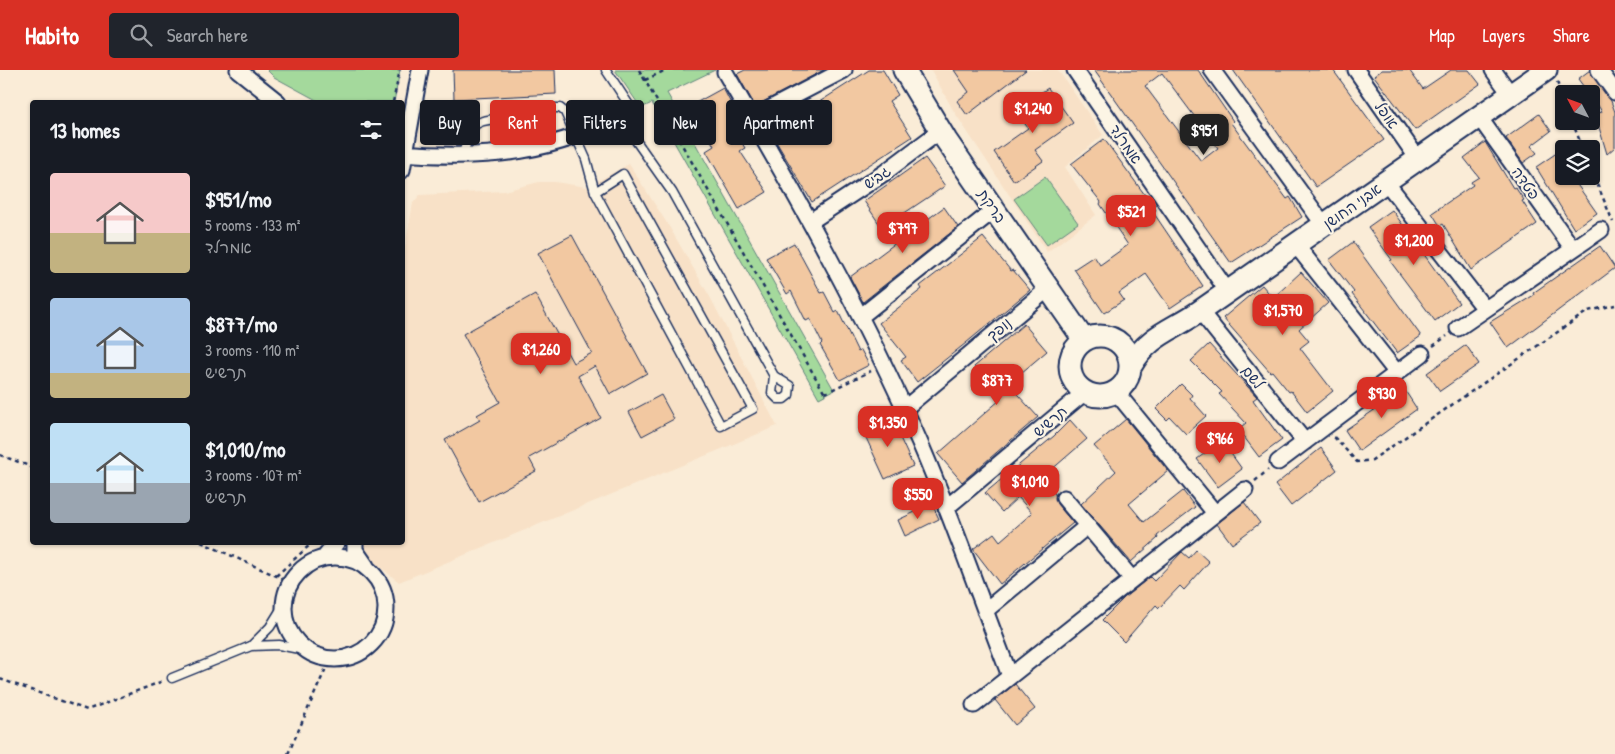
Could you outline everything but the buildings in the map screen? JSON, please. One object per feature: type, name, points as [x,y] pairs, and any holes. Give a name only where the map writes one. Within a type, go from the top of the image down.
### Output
[{"type":"street","points":[[238,70],[276,100]]},
{"type":"street","points":[[405,148],[420,70]]},
{"type":"street","points":[[786,100],[844,70]]},
{"type":"street","name":"ברקת","points":[[904,70],[940,131],[1084,340]]},
{"type":"street","name":"אמרלד","points":[[1075,70],[1228,292]]},
{"type":"street","points":[[1212,70],[1324,225]]},
{"type":"street","name":"אופל","points":[[1356,70],[1418,159]]},
{"type":"street","points":[[1493,70],[1511,95]]},
{"type":"street","points":[[1599,70],[1615,92]]},
{"type":"street","points":[[726,72],[742,100]]},
{"type":"street","name":"אבני החושן","points":[[1131,366],[1137,355],[1154,337],[1200,312],[1511,95],[1551,72]]},
{"type":"street","name":"פטדה","points":[[1479,117],[1573,249]]},
{"type":"street","name":"גביש","points":[[811,221],[884,173],[940,131]]},
{"type":"street","points":[[405,153],[462,156],[526,151],[566,140]]},
{"type":"street","points":[[767,145],[829,255],[884,365],[921,445],[1010,676]]},
{"type":"street","points":[[1386,182],[1485,309]]},
{"type":"street","points":[[860,317],[994,210]]},
{"type":"street","points":[[1458,328],[1573,249],[1608,228]]},
{"type":"street","points":[[1296,245],[1397,373]]},
{"type":"street","name":"נופך","points":[[904,408],[1048,288]]},
{"type":"street","name":"לשם","points":[[1200,312],[1305,442]]},
{"type":"street","points":[[1092,337],[1110,337],[1125,348],[1131,366],[1129,376],[1116,392],[1101,396],[1085,392],[1072,377],[1070,367],[1071,356],[1084,340],[1092,337]]},
{"type":"street","name":"אבני החושן","points":[[1110,337],[1128,340],[1154,337]]},
{"type":"street","points":[[1278,462],[1422,354]]},
{"type":"street","name":"תרשיש","points":[[946,508],[1085,392]]},
{"type":"street","points":[[1116,392],[1215,513]]},
{"type":"street","points":[[974,705],[1245,490]]},
{"type":"street","points":[[1064,498],[1132,579]]},
{"type":"street","points":[[985,610],[1088,526]]},
{"type":"street","points":[[324,558],[335,545]]},
{"type":"street","points":[[355,545],[355,550],[378,580],[384,593],[386,608],[384,623],[378,636],[368,647],[356,655],[342,660],[315,656],[304,650],[288,630],[283,606],[290,582],[300,570],[312,562],[324,558],[342,557],[356,561],[368,569]]},
{"type":"lane","points":[[606,70],[620,100]]},
{"type":"lane","points":[[462,156],[471,130],[476,124],[483,121],[552,108],[560,108],[566,114]]},
{"type":"lane","points":[[644,144],[774,376]]},
{"type":"lane","points":[[580,145],[595,192],[722,426],[752,409],[622,174],[595,192]]},
{"type":"lane","points":[[251,646],[270,627],[283,606]]},
{"type":"lane","points":[[172,678],[251,646],[279,644],[304,650]]},
{"type":"path","points":[[394,100],[400,70]]},
{"type":"path","points":[[639,70],[825,394],[884,365]]},
{"type":"path","points":[[645,80],[666,70]]},
{"type":"path","points":[[1551,72],[1557,85]]},
{"type":"path","points":[[1596,185],[1608,228]]},
{"type":"path","points":[[1325,427],[1354,460],[1364,463],[1372,460],[1588,311],[1615,305]]},
{"type":"path","points":[[1422,354],[1458,328]]},
{"type":"path","points":[[0,455],[30,466]]},
{"type":"path","points":[[1245,490],[1278,462]]},
{"type":"path","points":[[208,545],[290,582]]},
{"type":"path","points":[[276,576],[310,545]]},
{"type":"path","points":[[288,754],[330,659]]},
{"type":"path","points":[[0,679],[87,710],[172,678]]},
{"type":"shaded area","points":[[931,70],[1058,70],[1103,135],[1065,167],[1096,215],[1047,252],[953,110]]},
{"type":"shaded area","points":[[629,164],[670,228],[710,297],[777,426],[399,582],[375,563],[363,545],[405,545],[405,247],[413,203],[420,195],[504,191],[539,182],[555,182],[587,187]]},
{"type":"green space","points":[[267,70],[400,70],[394,100],[316,100],[274,77]]},
{"type":"green space","points":[[615,70],[715,70],[667,93],[671,100],[654,100],[654,107],[652,103],[644,107],[644,100],[636,100]]},
{"type":"green space","points":[[676,145],[696,145],[834,390],[819,398]]},
{"type":"green space","points":[[1045,177],[1078,223],[1047,245],[1014,199]]}]
